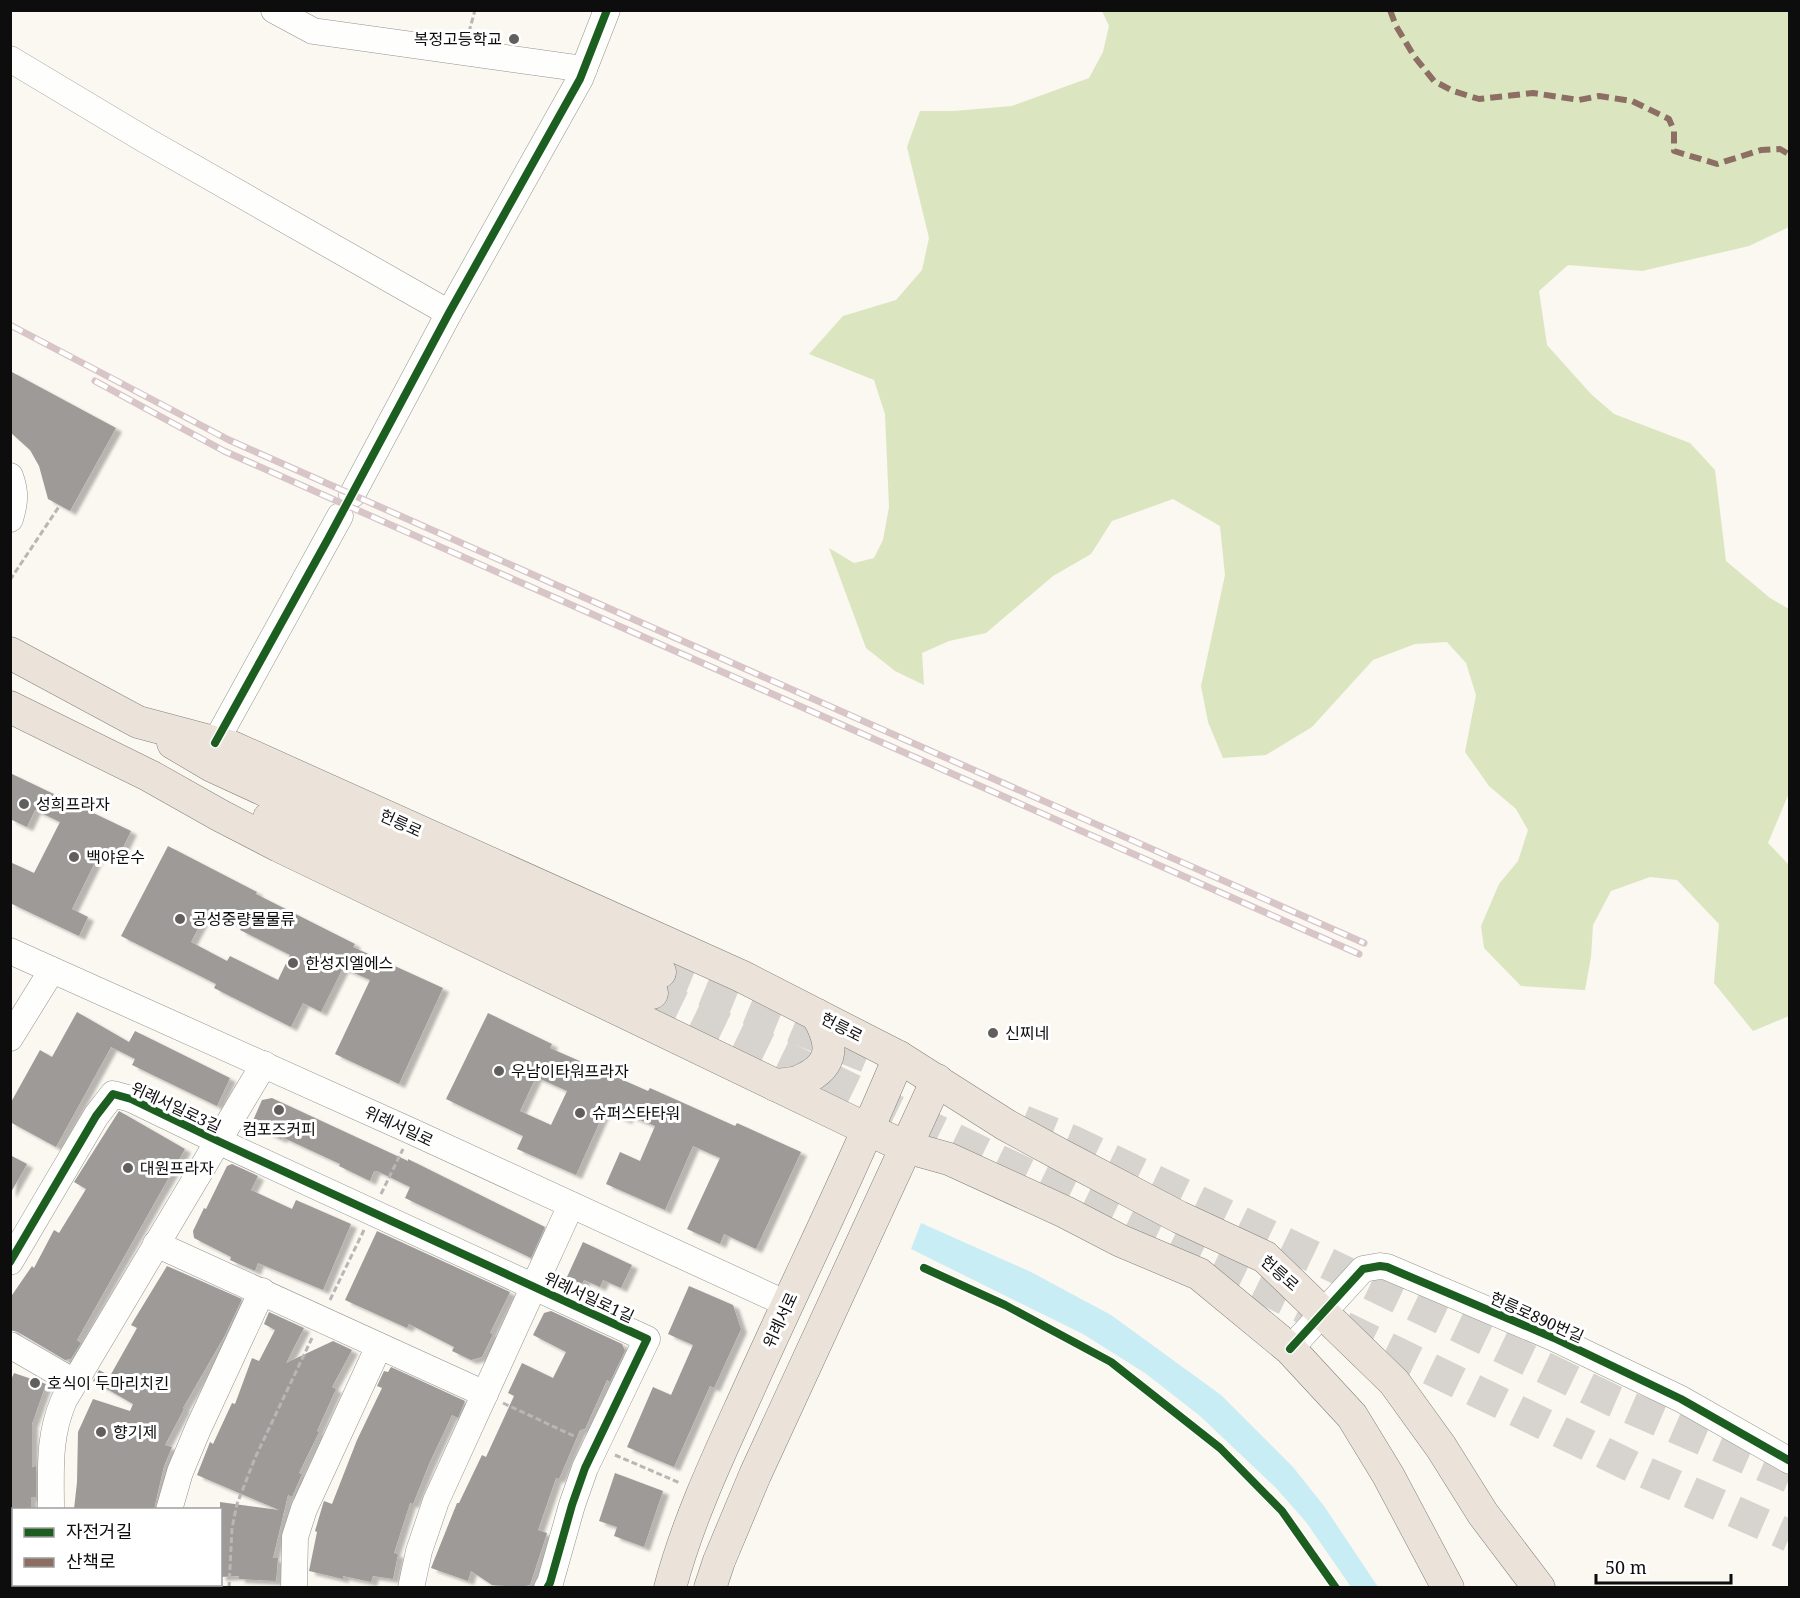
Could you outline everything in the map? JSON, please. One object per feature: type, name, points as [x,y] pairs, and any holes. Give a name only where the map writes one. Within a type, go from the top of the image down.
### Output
[{"type":"main road","name":"헌릉로","points":[[10,653],[138,722],[232,747],[741,976],[899,1057],[1006,1125],[1179,1217],[1265,1257],[1394,1382],[1441,1447],[1483,1514],[1539,1587]]},
{"type":"main road","points":[[10,706],[150,776],[279,846],[869,1130],[906,1147],[950,1159],[1121,1241],[1199,1274],[1290,1349],[1352,1416],[1388,1475],[1448,1587]]},
{"type":"main road","points":[[138,722],[212,766],[656,983],[237,804],[150,776]]},
{"type":"main road","points":[[775,1085],[802,1080],[824,1065],[829,1055],[827,1031],[817,1015]]},
{"type":"main road","name":"위례서로","points":[[670,1587],[677,1560],[702,1492],[869,1130],[899,1057]]},
{"type":"main road","points":[[710,1587],[755,1475],[937,1080]]},
{"type":"street","points":[[274,10],[313,30],[584,69]]},
{"type":"street","points":[[215,743],[584,69],[607,10]]},
{"type":"street","points":[[10,59],[168,153],[449,313]]},
{"type":"street","points":[[10,476],[15,491],[15,505],[10,519]]},
{"type":"street","name":"위례서일로","points":[[10,951],[264,1064],[787,1304]]},
{"type":"street","points":[[10,1038],[52,970]]},
{"type":"street","name":"위례서일로3길","points":[[51,1508],[52,1435],[55,1420],[74,1382],[264,1064]]},
{"type":"street","name":"위례서일로3길","points":[[10,1262],[96,1116],[113,1094],[131,1099],[218,1142],[373,1212]]},
{"type":"street","name":"위례서일로1길","points":[[411,1587],[419,1551],[436,1501],[572,1205]]},
{"type":"street","name":"위례서일로1길","points":[[373,1212],[647,1339],[595,1446],[572,1505],[547,1587]]},
{"type":"street","points":[[156,1244],[485,1394]]},
{"type":"street","name":"헌릉로890번길","points":[[1290,1349],[1363,1269],[1388,1267],[1554,1338],[1681,1399],[1790,1461]]},
{"type":"street","points":[[169,1508],[180,1472],[262,1291]]},
{"type":"street","points":[[10,1345],[74,1382]]},
{"type":"street","points":[[294,1587],[295,1537],[304,1509],[379,1346]]},
{"type":"path","points":[[10,580],[60,505]]},
{"type":"path","points":[[229,1587],[232,1528],[237,1504],[255,1458],[411,1131]]},
{"type":"path","points":[[485,1394],[595,1446],[702,1492]]},
{"type":"green space","points":[[1102,11],[1789,11],[1789,227],[1749,246],[1642,271],[1568,265],[1539,291],[1547,345],[1591,394],[1614,414],[1690,443],[1715,470],[1726,561],[1770,598],[1789,609],[1789,793],[1768,843],[1789,865],[1789,1016],[1753,1031],[1714,983],[1719,924],[1677,880],[1650,877],[1611,891],[1593,925],[1591,957],[1585,990],[1521,986],[1484,948],[1481,926],[1499,884],[1518,861],[1528,830],[1516,809],[1489,786],[1465,752],[1476,695],[1466,663],[1447,642],[1415,644],[1373,660],[1312,727],[1266,755],[1223,758],[1208,722],[1201,686],[1225,575],[1220,526],[1173,499],[1112,521],[1091,554],[1053,576],[986,633],[949,641],[922,653],[924,685],[895,671],[866,648],[829,548],[854,563],[874,558],[883,540],[889,507],[885,414],[874,380],[809,354],[843,316],[896,300],[922,270],[929,238],[907,147],[920,111],[954,111],[1012,106],[1089,78],[1103,52],[1109,26]]},
{"type":"water","points":[[921,1223],[1031,1272],[1111,1315],[1221,1395],[1293,1467],[1324,1506],[1378,1587],[1351,1587],[1306,1522],[1276,1488],[1200,1416],[1145,1373],[1083,1334],[911,1249]]},
{"type":"building","points":[[10,371],[116,428],[70,511],[48,499],[39,466],[30,450],[10,432]]},
{"type":"building","points":[[10,773],[131,831],[118,858],[101,850],[72,909],[88,917],[79,936],[10,903],[10,862],[34,873],[60,822],[35,810],[27,827],[10,819]]},
{"type":"building","points":[[168,846],[355,944],[353,947],[443,988],[399,1084],[335,1054],[370,980],[343,968],[321,1012],[303,1003],[291,1027],[214,988],[216,984],[121,936]],"holes":[[[208,910],[242,927],[240,930],[290,955],[278,980],[230,956],[227,961],[191,942]]]},
{"type":"building","points":[[77,1012],[129,1042],[135,1031],[230,1078],[217,1106],[132,1065],[135,1059],[111,1047],[56,1147],[10,1122],[10,1104],[40,1050],[52,1057]]},
{"type":"building","points":[[488,1013],[552,1044],[550,1048],[648,1091],[650,1088],[735,1126],[737,1123],[801,1152],[756,1249],[724,1234],[720,1244],[687,1229],[720,1158],[693,1146],[665,1210],[606,1184],[620,1152],[640,1161],[655,1126],[628,1115],[626,1120],[605,1110],[576,1175],[517,1149],[523,1136],[446,1099]],"holes":[[[536,1077],[567,1091],[551,1125],[520,1111]]]},
{"type":"building","points":[[272,1098],[408,1161],[408,1159],[545,1227],[531,1258],[405,1198],[410,1187],[377,1171],[374,1171],[370,1181],[339,1166],[340,1164],[251,1125],[262,1100]]},
{"type":"building","points":[[119,1111],[185,1149],[77,1340],[81,1343],[71,1359],[65,1360],[18,1332],[10,1330],[10,1298],[32,1266],[34,1268],[54,1230],[59,1233],[86,1189],[74,1182]]},
{"type":"building","points":[[10,1155],[27,1164],[10,1194]]},
{"type":"building","points":[[232,1164],[258,1176],[251,1190],[292,1209],[296,1200],[351,1224],[323,1290],[258,1263],[255,1271],[230,1260],[231,1257],[194,1238],[193,1231],[204,1208],[206,1209],[227,1166]]},
{"type":"building","points":[[377,1231],[510,1292],[490,1333],[493,1334],[482,1357],[471,1360],[452,1351],[454,1347],[409,1324],[407,1328],[345,1300]]},
{"type":"building","points":[[583,1242],[632,1265],[621,1288],[603,1280],[600,1287],[584,1280],[582,1284],[567,1277]]},
{"type":"building","points":[[167,1266],[242,1299],[165,1445],[172,1447],[164,1466],[154,1508],[74,1508],[78,1432],[93,1399],[130,1411],[133,1404],[93,1381],[99,1370],[110,1376],[137,1328],[131,1325]]},
{"type":"building","points":[[689,1286],[733,1305],[741,1329],[714,1388],[710,1386],[674,1467],[627,1447],[653,1387],[671,1395],[693,1345],[668,1334]]},
{"type":"building","points":[[551,1311],[622,1344],[625,1351],[610,1382],[607,1380],[585,1429],[580,1430],[559,1479],[556,1478],[538,1530],[547,1533],[530,1585],[521,1587],[492,1585],[471,1571],[468,1581],[431,1568],[457,1503],[482,1455],[486,1457],[514,1396],[508,1393],[522,1363],[553,1378],[566,1352],[533,1335],[544,1313]]},
{"type":"building","points":[[269,1312],[304,1328],[286,1363],[333,1341],[352,1350],[332,1387],[336,1389],[299,1473],[302,1474],[292,1497],[288,1495],[273,1558],[278,1558],[276,1581],[239,1579],[239,1576],[222,1577],[222,1508],[220,1508],[220,1502],[279,1510],[197,1475],[210,1442],[213,1444],[232,1403],[235,1404],[252,1358],[259,1361],[275,1330],[264,1324]]},
{"type":"building","points":[[391,1367],[465,1401],[458,1418],[452,1415],[413,1504],[410,1503],[394,1553],[398,1554],[393,1579],[373,1576],[371,1582],[343,1576],[343,1579],[309,1571],[317,1532],[315,1531],[324,1501],[332,1504],[357,1440],[382,1388],[377,1386],[384,1371],[388,1372]]},
{"type":"building","points":[[14,1373],[46,1384],[32,1424],[32,1467],[36,1466],[36,1497],[31,1497],[31,1508],[10,1509],[10,1382]]},
{"type":"building","points":[[615,1473],[663,1491],[644,1547],[614,1536],[617,1527],[599,1521]]},
{"type":"tunnel","points":[[660,972],[894,1068]]},
{"type":"tunnel","points":[[652,993],[1633,1467],[1790,1536]]},
{"type":"tunnel","points":[[1023,1121],[1072,1141],[1614,1401],[1790,1477]]},
{"type":"railway","points":[[10,325],[229,440],[1364,943]]},
{"type":"railway","points":[[95,381],[224,451],[1359,954]]},
{"type":"marked path","points":[[1390,10],[1396,26],[1414,56],[1434,81],[1453,91],[1479,99],[1533,93],[1579,100],[1599,96],[1632,101],[1669,119],[1674,131],[1674,151],[1717,164],[1761,150],[1780,149],[1790,155]]},
{"type":"cycle path","points":[[215,743],[449,313],[580,79],[607,10]]},
{"type":"cycle path","points":[[10,1262],[96,1116],[113,1094],[131,1099],[647,1339],[585,1468],[547,1588]]},
{"type":"cycle path","points":[[1290,1349],[1363,1269],[1387,1267],[1554,1338],[1681,1399],[1790,1461]]},
{"type":"cycle path","points":[[924,1268],[1005,1305],[1111,1362],[1220,1448],[1282,1511],[1336,1588]]},
{"type":"place","name":"복정고등학교","points":[[514,39]]},
{"type":"place","name":"성희프라자","points":[[24,804]]},
{"type":"place","name":"백야운수","points":[[74,857]]},
{"type":"place","name":"공성중량물물류","points":[[180,919]]},
{"type":"place","name":"한성지엘에스","points":[[293,963]]},
{"type":"place","name":"신찌네","points":[[993,1033]]},
{"type":"place","name":"우남이타워프라자","points":[[499,1071]]},
{"type":"place","name":"컴포즈커피","points":[[279,1110]]},
{"type":"place","name":"슈퍼스타타워","points":[[580,1113]]},
{"type":"place","name":"대원프라자","points":[[128,1168]]},
{"type":"place","name":"호식이 두마리치킨","points":[[35,1383]]},
{"type":"place","name":"향기제","points":[[101,1432]]}]
